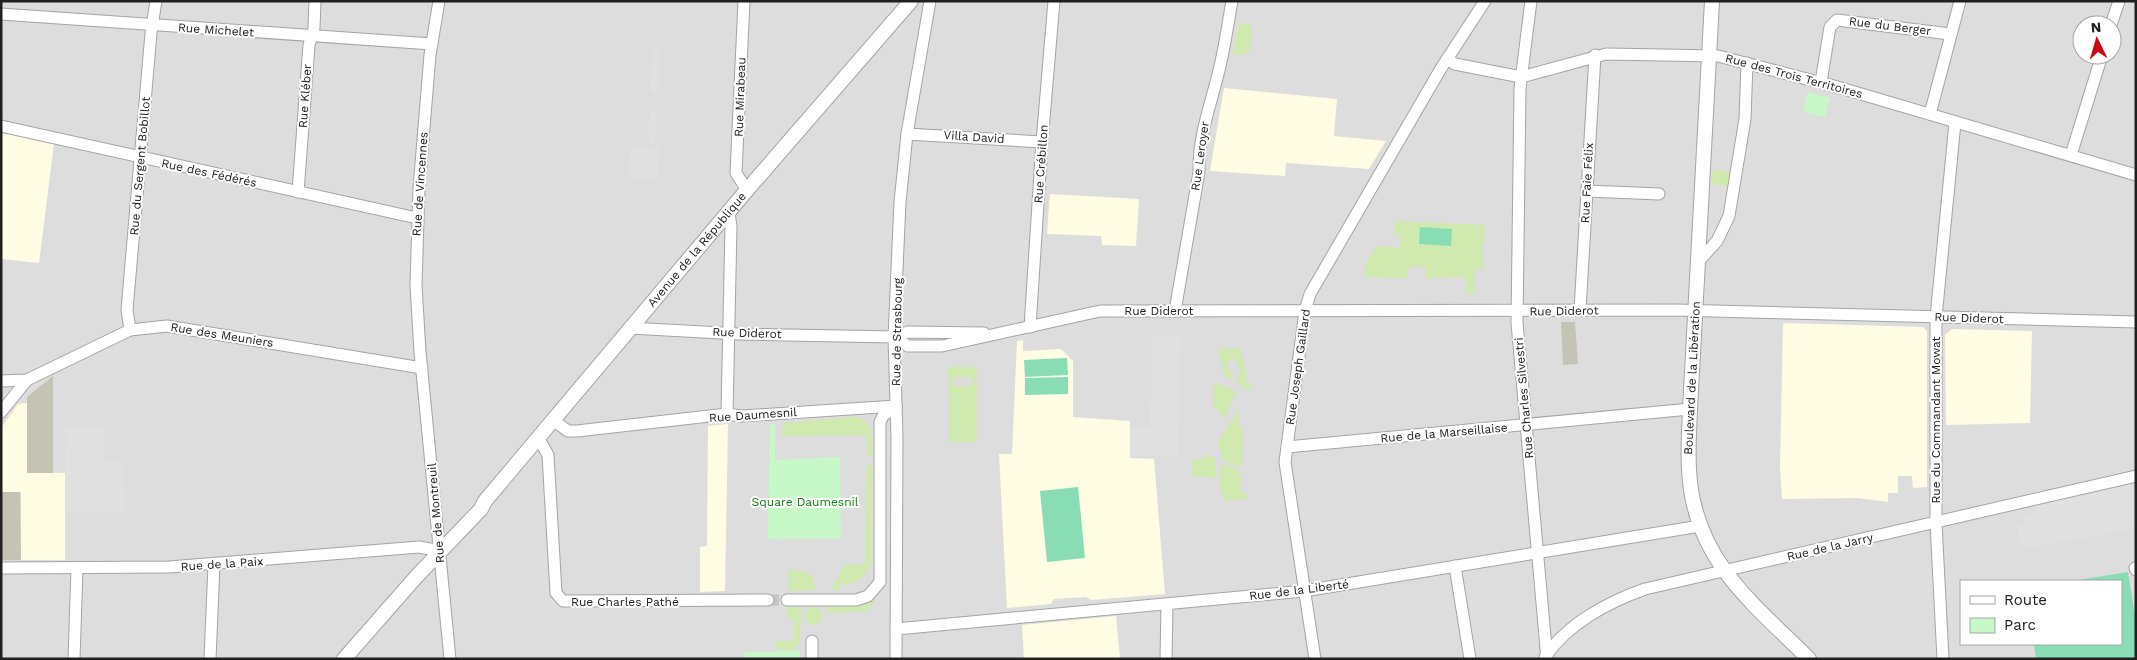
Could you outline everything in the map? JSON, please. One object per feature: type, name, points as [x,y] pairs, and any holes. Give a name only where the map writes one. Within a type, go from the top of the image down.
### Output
[{"type":"street","name":"Rue du Sergent Bobillot","points":[[130,330],[127,310],[152,26],[156,1]]},
{"type":"street","name":"Rue Kléber","points":[[298,192],[315,1]]},
{"type":"street","name":"Rue de Vincennes","points":[[422,368],[416,285],[417,218],[432,44],[439,1]]},
{"type":"street","name":"Rue Mirabeau","points":[[744,1],[736,174],[747,190]]},
{"type":"street","name":"Avenue de la République","points":[[344,659],[441,550],[472,520],[485,501],[630,328],[911,1]]},
{"type":"street","name":"Rue de Strasbourg","points":[[896,659],[896,406],[894,337],[900,202],[907,134],[929,5],[918,1]]},
{"type":"street","name":"Rue Crébillon","points":[[1030,327],[1042,142],[1054,1]]},
{"type":"street","name":"Rue Leroyer","points":[[1175,311],[1198,172],[1198,156],[1208,109],[1220,67],[1232,1]]},
{"type":"street","name":"Rue Joseph Gaillard","points":[[1315,659],[1285,462],[1305,311],[1310,294],[1446,58],[1485,1]]},
{"type":"street","name":"Rue Charles Silvestri","points":[[1531,1],[1521,77],[1517,311],[1546,658]]},
{"type":"street","name":"Boulevard de la Libération","points":[[1712,1],[1690,409],[1690,481],[1700,526],[1723,572],[1809,659]]},
{"type":"street","points":[[1930,114],[1960,1]]},
{"type":"street","points":[[2114,15],[2119,1]]},
{"type":"street","name":"Rue Michelet","points":[[1,14],[432,44]]},
{"type":"street","name":"Rue du Berger","points":[[1821,82],[1830,27],[1837,20],[1950,34]]},
{"type":"street","name":"Rue des Trois Territoires","points":[[1446,58],[1456,64],[1521,77],[1595,55],[1708,56],[1747,63],[1821,82],[2136,175]]},
{"type":"street","name":"Rue Faie Félix","points":[[1580,310],[1595,55]]},
{"type":"street","points":[[1699,261],[1717,242],[1729,216],[1745,119],[1747,63]]},
{"type":"street","points":[[2071,156],[2099,65]]},
{"type":"street","name":"Rue du Commandant Mowat","points":[[1943,659],[1936,522],[1936,317],[1955,123]]},
{"type":"street","name":"Rue des Fédérés","points":[[1,126],[417,218]]},
{"type":"street","name":"Villa David","points":[[907,134],[1042,142]]},
{"type":"street","points":[[1587,191],[1659,194]]},
{"type":"street","points":[[727,414],[730,333],[731,226],[729,213]]},
{"type":"street","name":"Rue Diderot","points":[[630,328],[730,333],[894,337],[908,346],[942,346],[1100,311],[1695,310],[2136,322]]},
{"type":"street","name":"Rue des Meuniers","points":[[1,381],[27,380],[130,330],[167,326],[422,368]]},
{"type":"street","name":"Rue de Montreuil","points":[[422,368],[450,659]]},
{"type":"street","points":[[1,412],[27,380]]},
{"type":"street","points":[[787,600],[856,600],[868,596],[880,582],[880,422],[883,416],[896,406]]},
{"type":"street","name":"Rue Daumesnil","points":[[553,420],[568,431],[577,431],[727,414],[741,416],[896,406]]},
{"type":"street","name":"Rue de la Marseillaise","points":[[1287,447],[1527,426],[1690,409]]},
{"type":"street","name":"Rue Charles Pathé","points":[[538,437],[548,455],[556,593],[563,601],[768,600]]},
{"type":"street","name":"Rue de la Jarry","points":[[1546,658],[1574,626],[1620,598],[1645,589],[2136,476]]},
{"type":"street","name":"Rue de la Liberté","points":[[896,629],[1304,591],[1700,526]]},
{"type":"street","name":"Rue de la Paix","points":[[1,568],[77,569],[214,565],[419,547],[441,550]]},
{"type":"street","points":[[210,659],[214,565]]},
{"type":"street","points":[[1455,566],[1470,659]]},
{"type":"street","points":[[74,659],[77,569]]},
{"type":"street","points":[[1166,659],[1167,605]]},
{"type":"street","points":[[812,641],[812,659]]},
{"type":"shaded area","points":[[1,1],[2136,1],[2136,659],[1,659]]},
{"type":"shaded area","points":[[659,46],[659,87],[653,94],[650,90],[652,53]]},
{"type":"shaded area","points":[[1224,88],[1337,99],[1334,136],[1386,141],[1369,169],[1286,163],[1285,176],[1210,171]]},
{"type":"shaded area","points":[[652,107],[658,116],[655,140],[651,145],[646,137]]},
{"type":"shaded area","points":[[1,133],[54,143],[39,263],[1,259]]},
{"type":"shaded area","points":[[631,145],[661,149],[657,176],[648,180],[627,177]]},
{"type":"shaded area","points":[[1050,194],[1139,199],[1136,246],[1102,245],[1101,236],[1047,234]]},
{"type":"shaded area","points":[[1561,322],[1575,322],[1578,364],[1563,365]]},
{"type":"shaded area","points":[[1783,323],[1923,327],[1927,331],[1927,487],[1913,488],[1912,476],[1898,476],[1898,493],[1888,493],[1888,502],[1858,498],[1782,499],[1780,468]]},
{"type":"shaded area","points":[[1952,329],[2032,331],[2030,423],[1946,425],[1945,335]]},
{"type":"shaded area","points":[[1153,335],[1181,336],[1178,457],[1130,455],[1130,427],[1150,427]]},
{"type":"shaded area","points":[[1023,340],[1023,351],[1061,349],[1073,361],[1073,417],[1130,421],[1130,458],[1154,459],[1165,594],[1091,600],[1086,597],[1054,599],[1051,604],[1007,608],[999,454],[1012,454],[1017,341]]},
{"type":"shaded area","points":[[53,376],[53,473],[27,473],[27,397]]},
{"type":"shaded area","points":[[27,403],[27,472],[65,473],[65,560],[21,560],[21,492],[1,492],[1,428],[18,404]]},
{"type":"shaded area","points":[[728,424],[725,591],[700,592],[700,547],[707,546],[708,426]]},
{"type":"shaded area","points":[[65,426],[104,426],[104,461],[124,461],[125,512],[66,512]]},
{"type":"shaded area","points":[[2136,483],[2136,529],[2024,548],[2020,546],[2017,524],[2024,523],[2023,515],[2036,512],[2035,506]]},
{"type":"shaded area","points":[[1,492],[20,492],[21,560],[1,560]]},
{"type":"shaded area","points":[[1116,616],[1120,659],[1024,659],[1022,625]]},
{"type":"green space","points":[[1239,23],[1252,25],[1250,52],[1247,51],[1246,55],[1233,54]]},
{"type":"green space","points":[[1808,92],[1830,98],[1825,117],[1803,112]]},
{"type":"green space","points":[[1713,169],[1731,172],[1728,186],[1712,184]]},
{"type":"green space","points":[[1395,221],[1485,225],[1485,242],[1482,243],[1484,269],[1475,270],[1475,293],[1466,293],[1466,277],[1426,278],[1426,267],[1409,267],[1408,278],[1365,277],[1365,266],[1376,246],[1400,248],[1401,234],[1394,234]]},
{"type":"green space","points":[[1420,227],[1452,229],[1451,246],[1419,244]]},
{"type":"green space","points":[[1219,349],[1241,349],[1247,383],[1251,383],[1251,389],[1244,389],[1243,386],[1236,382],[1240,374],[1236,358],[1227,362],[1226,365],[1233,377],[1232,380],[1223,374]]},
{"type":"green space","points":[[1067,358],[1068,375],[1025,377],[1024,360]]},
{"type":"green space","points":[[948,367],[977,367],[977,380],[972,380],[972,377],[954,377],[953,380],[949,380]]},
{"type":"green space","points":[[1068,377],[1068,394],[1025,395],[1025,378]]},
{"type":"green space","points":[[949,381],[953,381],[954,386],[972,386],[972,381],[977,381],[977,442],[949,442]]},
{"type":"green space","points":[[1214,383],[1236,392],[1224,419],[1217,409],[1214,408]]},
{"type":"green space","points":[[1239,409],[1239,427],[1243,428],[1242,464],[1238,467],[1223,460],[1218,442]]},
{"type":"green space","points":[[853,417],[866,421],[869,425],[872,436],[872,456],[867,456],[866,435],[782,436],[784,423]]},
{"type":"green space","name":"Square Daumesnil","points":[[770,424],[775,424],[775,460],[840,457],[841,538],[768,539]]},
{"type":"green space","points":[[1204,454],[1215,458],[1217,478],[1193,476],[1192,460],[1204,460]]},
{"type":"green space","points":[[1224,464],[1241,472],[1241,494],[1248,494],[1248,498],[1224,501],[1223,493],[1221,493],[1220,467]]},
{"type":"green space","points":[[866,465],[872,465],[871,565],[859,580],[840,584],[840,590],[833,590],[843,565],[865,564]]},
{"type":"green space","points":[[1078,487],[1085,558],[1047,562],[1040,491]]},
{"type":"green space","points":[[800,570],[813,576],[816,590],[789,591],[789,571]]},
{"type":"green space","points":[[2128,572],[2136,622],[2136,659],[2036,659],[2034,645],[2122,645],[2122,580],[2078,580]]},
{"type":"green space","points":[[873,600],[876,602],[867,611],[827,613],[827,607],[862,606],[867,603],[869,605]]},
{"type":"green space","points":[[787,607],[801,609],[800,642],[793,650],[779,650],[775,646],[776,641],[791,641],[794,638],[794,619],[788,618]]},
{"type":"green space","points":[[809,607],[817,607],[822,612],[820,623],[809,625],[804,620],[804,612]]},
{"type":"green space","points":[[800,651],[800,659],[745,659],[744,652]]},
{"type":"tunnel","points":[[768,600],[787,600]]}]
